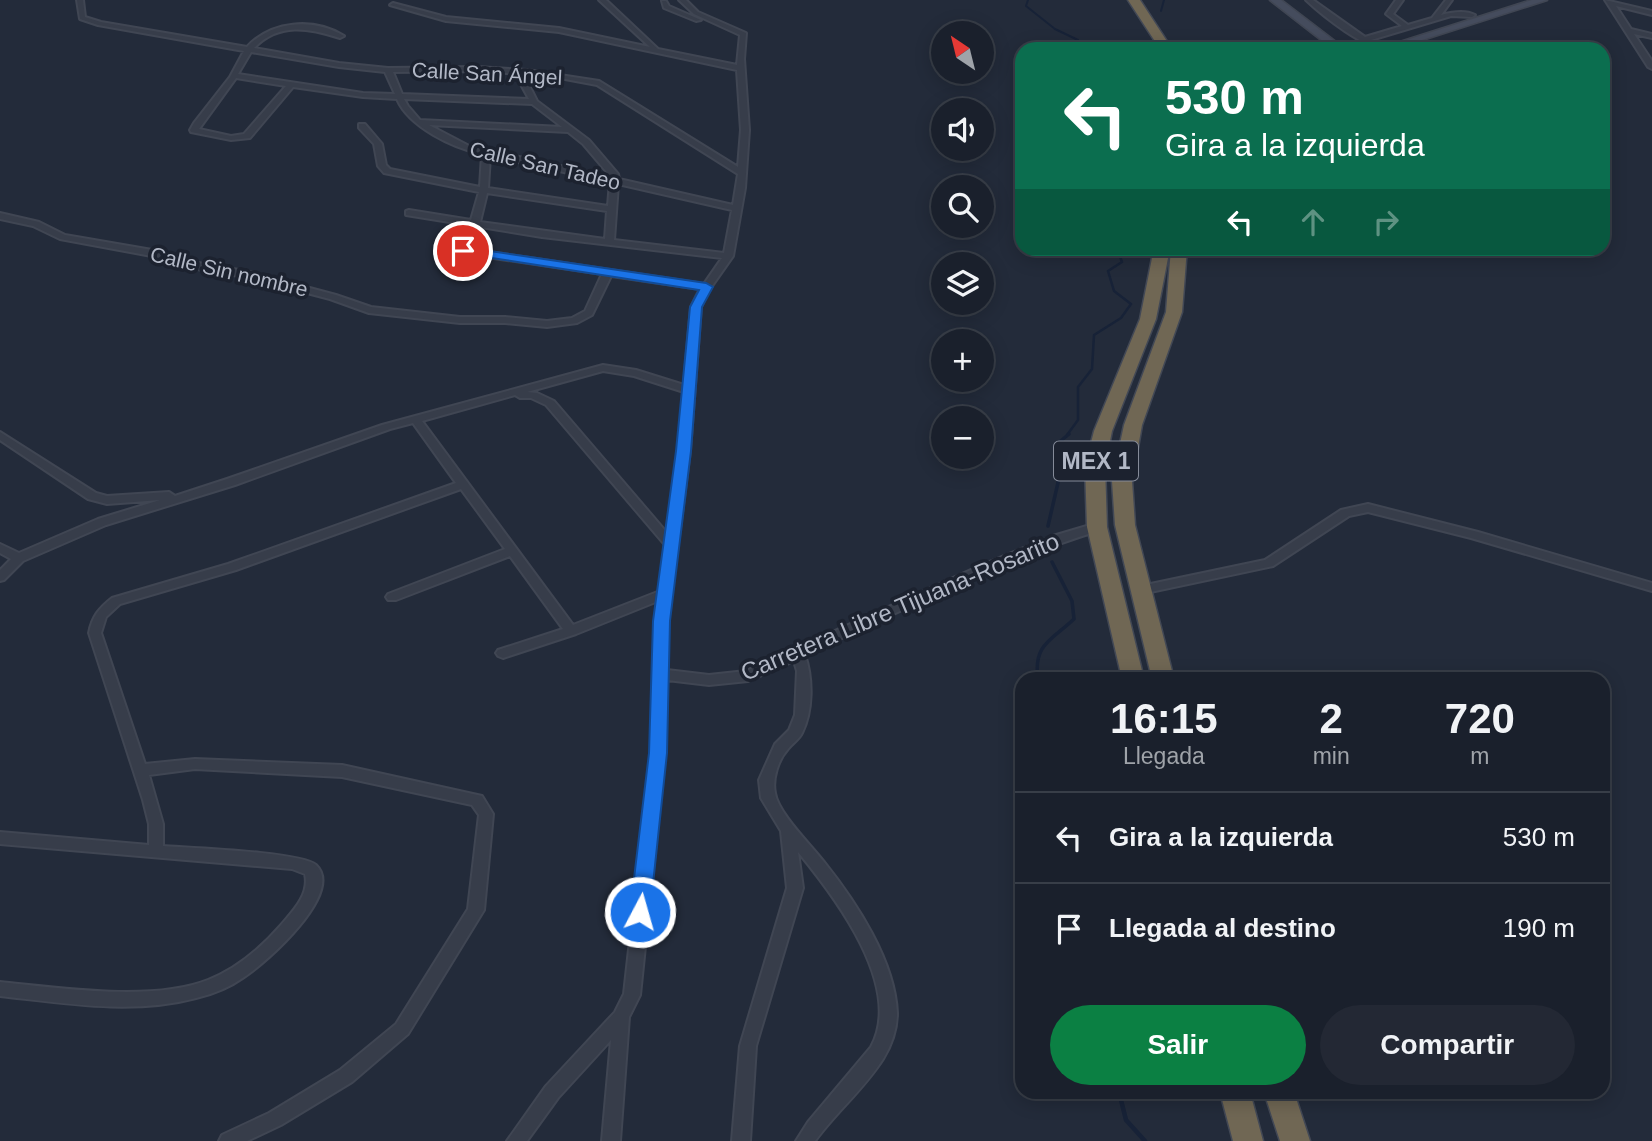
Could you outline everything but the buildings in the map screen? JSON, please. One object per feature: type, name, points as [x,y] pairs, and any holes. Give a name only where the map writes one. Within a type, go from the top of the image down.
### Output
[{"type":"highway","points":[[1121,0],[1147,42]]},
{"type":"highway","points":[[1134,0],[1161,42]]},
{"type":"highway","name":"MEX 1","points":[[1131,672],[1097,527],[1095,466],[1103,431],[1148,319],[1164,256]]},
{"type":"highway","name":"MEX 1","points":[[1161,672],[1125,525],[1122,481],[1133,425],[1174,312],[1167,256]]},
{"type":"highway","points":[[1237,1099],[1248,1141]]},
{"type":"highway","points":[[1281,1099],[1295,1141]]},
{"type":"street","name":"Calle San Ángel","points":[[80,0],[82,18],[100,24],[249,49],[291,59],[388,70],[464,68],[579,79],[612,88],[742,173]]},
{"type":"street","points":[[601,0],[655,49]]},
{"type":"street","points":[[682,0],[689,9]]},
{"type":"street","points":[[1266,0],[1322,42]]},
{"type":"street","points":[[1275,0],[1331,42]]},
{"type":"street","points":[[1309,0],[1369,42]]},
{"type":"street","points":[[1320,8],[1329,0]]},
{"type":"street","points":[[1400,0],[1389,14],[1407,27]]},
{"type":"street","points":[[1435,18],[1448,0]]},
{"type":"street","points":[[1388,42],[1522,0]]},
{"type":"street","points":[[1390,42],[1542,0]]},
{"type":"street","points":[[516,1141],[552,1092],[621,1017],[632,995],[658,753],[662,621],[696,307],[706,287],[728,256],[742,173],[745,130],[740,68],[744,34],[736,28],[689,9],[662,1]]},
{"type":"street","points":[[662,1],[666,7],[703,23],[736,28]]},
{"type":"street","points":[[1609,2],[1652,13]]},
{"type":"street","points":[[1609,2],[1652,67]]},
{"type":"street","points":[[393,5],[446,19],[552,29],[740,68]]},
{"type":"street","points":[[1382,42],[1407,27],[1435,18],[1451,14],[1472,15]]},
{"type":"street","points":[[291,86],[247,136],[231,138],[194,130],[234,76],[249,49],[264,36],[283,27],[313,28],[340,36]]},
{"type":"street","points":[[1630,31],[1652,36]]},
{"type":"street","name":"Calle San Tadeo","points":[[388,70],[398,96],[418,122],[450,142],[486,154],[615,184],[737,208]]},
{"type":"street","points":[[527,72],[522,79],[534,102],[570,130],[615,176],[609,242]]},
{"type":"street","points":[[234,76],[291,86],[398,96],[534,102]]},
{"type":"street","points":[[418,122],[570,130]]},
{"type":"street","points":[[362,125],[378,144],[382,166],[387,171],[484,190],[612,209]]},
{"type":"street","points":[[475,223],[484,190],[486,154]]},
{"type":"street","points":[[409,213],[542,234],[728,256]]},
{"type":"street","name":"Calle Sin nombre","points":[[0,216],[36,224],[63,237],[281,282],[369,310],[460,320],[560,324],[589,313],[608,272]]},
{"type":"street","points":[[463,251],[706,287]]},
{"type":"street","points":[[0,577],[19,558],[78,530],[416,420],[603,368],[636,373],[689,390]]},
{"type":"street","points":[[507,395],[533,395],[550,403],[672,546]]},
{"type":"street","points":[[416,420],[571,631]]},
{"type":"street","points":[[0,435],[92,496],[131,499],[193,494]]},
{"type":"street","points":[[156,852],[156,824],[95,633],[96,622],[104,610],[116,601],[232,567],[464,484]]},
{"type":"street","points":[[1141,590],[1269,563],[1345,513],[1361,508],[1474,535],[1652,587]]},
{"type":"street","name":"Carretera Libre Tijuana-Rosarito","points":[[661,674],[684,679],[729,679],[765,670],[986,568],[1057,539],[1097,527]]},
{"type":"street","points":[[0,548],[19,558]]},
{"type":"street","points":[[392,597],[512,551]]},
{"type":"street","points":[[503,653],[571,631],[667,593]]},
{"type":"street","points":[[798,654],[804,671],[802,715],[795,733],[780,748],[766,780],[768,798],[788,830],[816,859],[865,934],[886,988],[888,1016],[884,1040],[805,1141]]},
{"type":"street","points":[[140,770],[195,764],[342,771],[477,800],[486,814],[476,910],[402,1029],[346,1076],[275,1119],[228,1141]]},
{"type":"street","points":[[741,1141],[748,1046],[795,888],[788,830]]},
{"type":"street","points":[[0,838],[292,863],[308,867],[314,874],[314,884],[305,904],[280,939],[253,963],[220,982],[191,993],[144,997],[0,989]]},
{"type":"street","points":[[611,1141],[621,1017]]},
{"type":"waterway","points":[[1028,0],[1026,6],[1055,29],[1078,40]]},
{"type":"waterway","points":[[1161,11],[1164,0]]},
{"type":"waterway","points":[[1067,435],[1078,420],[1078,387],[1092,369],[1094,335],[1121,318],[1131,304],[1114,291],[1108,271],[1122,262],[1120,256]]},
{"type":"waterway","points":[[1048,526],[1063,461],[1057,444],[1069,434]]},
{"type":"waterway","points":[[1037,672],[1041,650],[1074,619],[1072,601],[1052,562]]},
{"type":"waterway","points":[[1121,1099],[1126,1120],[1145,1141]]},
{"type":"route","points":[[463,251],[706,287],[696,307],[684,451],[662,621],[658,753],[640,912]]}]
